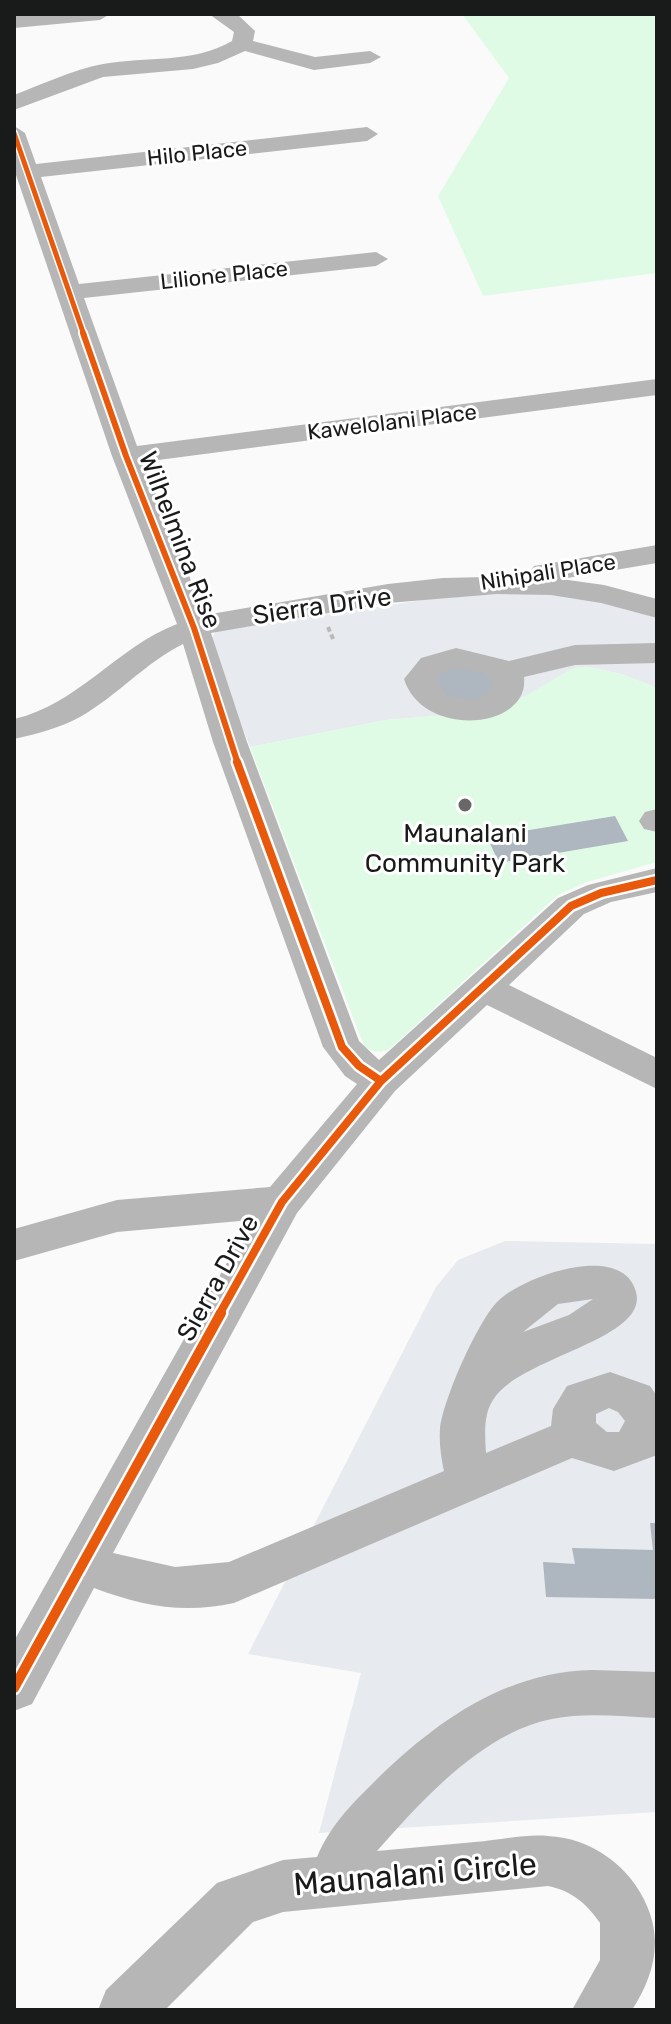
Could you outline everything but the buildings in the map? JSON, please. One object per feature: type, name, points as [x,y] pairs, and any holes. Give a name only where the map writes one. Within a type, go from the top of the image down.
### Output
[{"type":"street","points":[[14,22],[100,14]]},
{"type":"street","points":[[219,14],[241,26],[243,42]]},
{"type":"street","points":[[14,103],[102,71],[205,59],[243,42],[259,22],[257,14]]},
{"type":"street","points":[[243,42],[314,64],[370,57]]},
{"type":"street","name":"Wilhelmina Rise","points":[[14,133],[126,456],[194,628],[230,742],[342,1047],[359,1066],[381,1081]]},
{"type":"street","name":"Hilo Place","points":[[27,172],[367,134]]},
{"type":"street","name":"Lilione Place","points":[[71,292],[376,259]]},
{"type":"street","name":"Kawelolani Place","points":[[126,456],[657,387]]},
{"type":"street","name":"Nihipali Place","points":[[440,589],[657,554]]},
{"type":"street","name":"Sierra Drive","points":[[14,729],[65,714],[143,653],[194,628],[227,619],[497,583],[554,585],[611,595],[657,609]]},
{"type":"street","points":[[504,672],[575,655],[657,653]]},
{"type":"street","name":"Sierra Drive","points":[[14,1688],[282,1202],[381,1081],[571,906],[601,893],[657,880]]},
{"type":"street","points":[[484,988],[657,1075]]},
{"type":"street","points":[[14,1245],[117,1216],[282,1202]]},
{"type":"street","points":[[469,1481],[462,1449],[464,1415],[470,1392],[481,1378]]},
{"type":"street","points":[[84,1564],[148,1587],[170,1591],[214,1588],[577,1435]]},
{"type":"street","points":[[337,1881],[341,1858],[353,1841],[436,1755],[480,1723],[545,1698],[581,1693],[657,1695]]},
{"type":"street","name":"Maunalani Circle","points":[[126,2010],[236,1902],[283,1886],[548,1861],[582,1869],[603,1883],[618,1902],[629,1936],[623,1971],[600,2010]]},
{"type":"path","points":[[331,633],[334,641]]},
{"type":"shaded area","points":[[470,593],[572,595],[657,618],[657,688],[621,674],[589,667],[574,668],[515,702],[470,713],[386,720],[250,747],[209,643],[216,631]]},
{"type":"shaded area","points":[[505,1241],[657,1244],[657,1812],[319,1833],[361,1673],[248,1654],[436,1287],[458,1260]]},
{"type":"green space","points":[[462,14],[657,14],[657,273],[483,296],[438,196],[509,78]]},
{"type":"green space","name":"Maunalani Community Park","points":[[589,667],[621,674],[657,688],[657,862],[587,882],[558,895],[392,1047],[381,1052],[367,1048],[250,747],[386,720],[470,713],[515,702],[573,668]]},
{"type":"cycle path","points":[[14,133],[126,456],[194,628],[230,742],[342,1047],[359,1066],[381,1081]]},
{"type":"cycle path","points":[[14,1688],[282,1202],[381,1081],[571,906],[601,893],[657,880]]},
{"type":"place","name":"Maunalani Community Park","points":[[465,805]]}]
